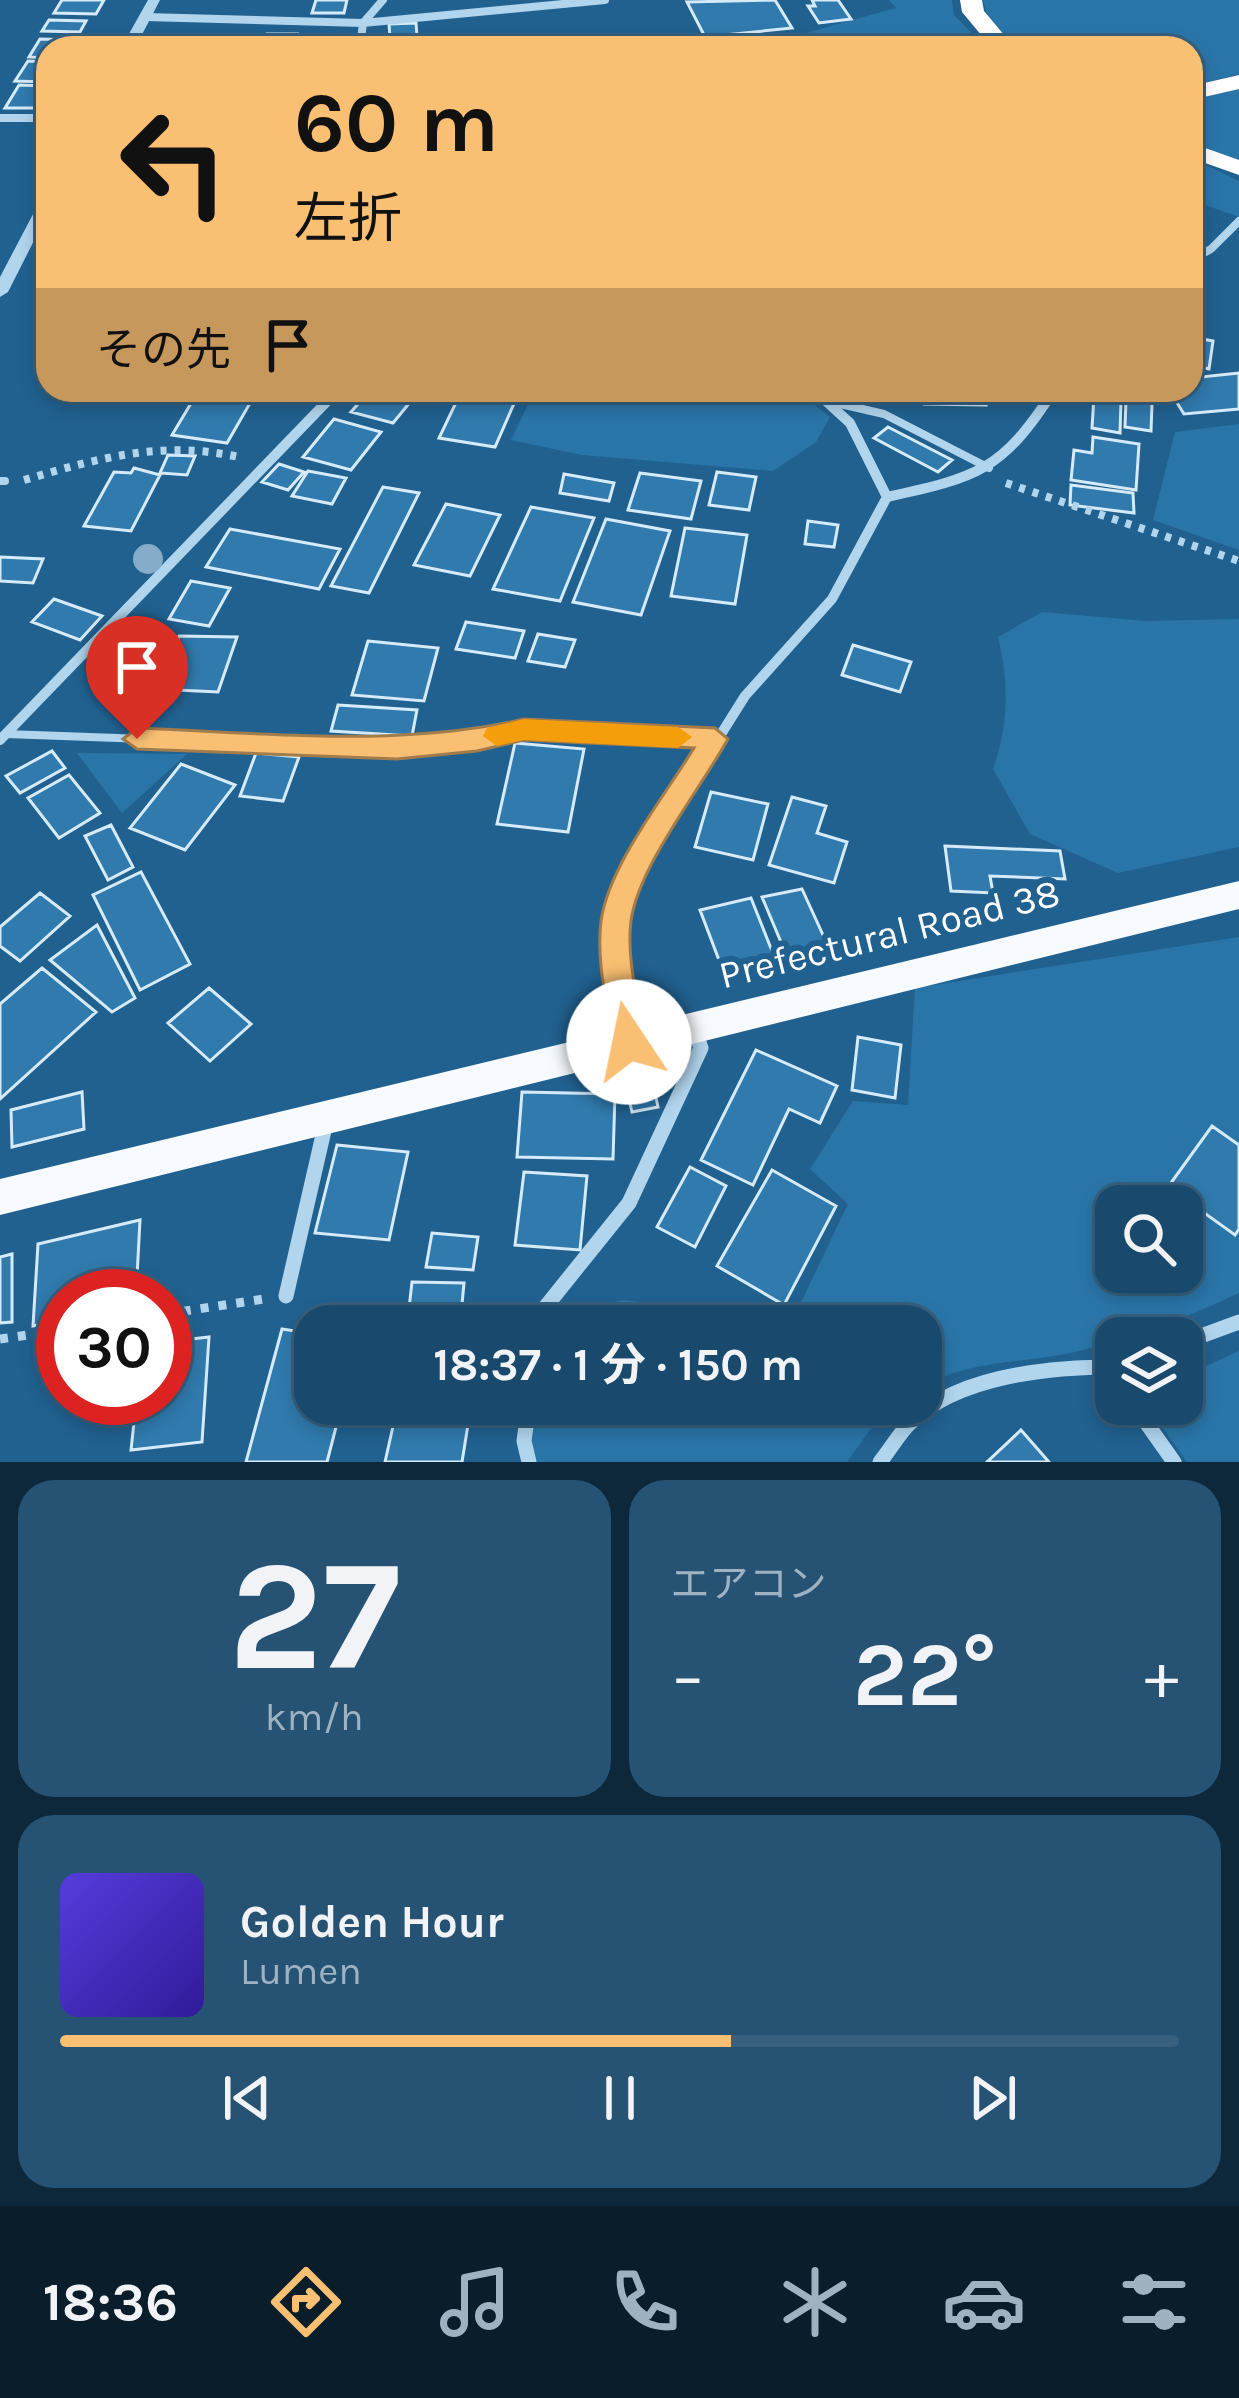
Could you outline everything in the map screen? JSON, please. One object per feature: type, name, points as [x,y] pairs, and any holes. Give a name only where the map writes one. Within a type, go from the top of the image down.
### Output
[{"type":"highway","points":[[956,0],[974,36]]},
{"type":"highway","points":[[971,0],[973,12],[994,36]]},
{"type":"highway","points":[[1203,90],[1239,82]]},
{"type":"highway","points":[[1203,154],[1239,168]]},
{"type":"main road","name":"Prefectural Road 38","points":[[0,1197],[1239,895]]},
{"type":"street","points":[[135,36],[154,0]]},
{"type":"street","points":[[361,36],[363,22],[383,0]]},
{"type":"street","points":[[146,17],[451,19],[488,9],[605,0]]},
{"type":"street","points":[[0,118],[36,118]]},
{"type":"street","points":[[1203,253],[1239,221]]},
{"type":"street","points":[[0,292],[36,222]]},
{"type":"street","points":[[3,737],[327,402]]},
{"type":"street","points":[[629,1042],[616,960],[616,921],[626,886],[715,739],[745,696],[832,599],[886,497],[986,471],[1023,442],[1047,402]]},
{"type":"street","points":[[836,403],[861,436],[886,497]]},
{"type":"street","points":[[546,1305],[628,1203],[701,1048],[693,1027]]},
{"type":"street","points":[[286,1296],[327,1117]]},
{"type":"street","points":[[1203,1335],[1239,1322]]},
{"type":"street","points":[[880,1462],[911,1422],[946,1398],[1044,1367],[1095,1371]]},
{"type":"street","points":[[526,1425],[524,1441],[530,1462]]},
{"type":"street","points":[[1148,1425],[1174,1462]]},
{"type":"lane","points":[[836,403],[884,414],[986,471]]},
{"type":"lane","points":[[3,737],[397,748],[524,730],[715,739]]},
{"type":"path","points":[[2,481],[157,444],[211,448],[267,465]]},
{"type":"path","points":[[986,471],[1239,561]]},
{"type":"path","points":[[192,1310],[286,1296]]},
{"type":"path","points":[[0,1340],[36,1334]]},
{"type":"shaded area","points":[[889,0],[952,0],[954,15],[974,36],[795,36],[896,8]]},
{"type":"shaded area","points":[[983,0],[1239,0],[1239,74],[1203,83],[1203,36],[1006,36],[989,21]]},
{"type":"shaded area","points":[[1239,89],[1239,162],[1203,149],[1203,96]]},
{"type":"shaded area","points":[[1203,164],[1239,181],[1239,217],[1203,204]]},
{"type":"shaded area","points":[[529,402],[811,402],[830,417],[816,442],[773,471],[582,455],[511,440]]},
{"type":"shaded area","points":[[1239,424],[1239,550],[1153,520],[1175,432]]},
{"type":"shaded area","points":[[1042,612],[1146,621],[1239,619],[1239,847],[1118,873],[1030,834],[993,769],[1006,703],[998,637]]},
{"type":"shaded area","points":[[77,753],[187,754],[122,813]]},
{"type":"shaded area","points":[[1239,937],[1239,1293],[1185,1317],[1095,1317],[1095,1347],[976,1367],[942,1378],[942,1305],[800,1305],[848,1204],[810,1169],[853,1101],[908,1105],[915,988]]},
{"type":"shaded area","points":[[623,1300],[663,1305],[602,1305]]},
{"type":"shaded area","points":[[1239,1351],[1239,1462],[1187,1462],[1161,1425],[1203,1425],[1203,1367]]},
{"type":"shaded area","points":[[529,1425],[873,1425],[847,1462],[530,1462]]},
{"type":"building","points":[[62,0],[104,0],[96,14],[54,13]]},
{"type":"building","points":[[316,0],[347,0],[344,13],[312,13]]},
{"type":"building","points":[[775,0],[792,28],[704,36],[687,2]]},
{"type":"building","points":[[812,0],[838,0],[851,19],[819,23],[808,6],[815,6]]},
{"type":"building","points":[[49,20],[86,21],[80,32],[42,31]]},
{"type":"building","points":[[416,23],[417,36],[390,36],[389,24]]},
{"type":"building","points":[[28,61],[36,61],[36,82],[15,81]]},
{"type":"building","points":[[19,85],[36,86],[36,108],[5,108]]},
{"type":"building","points":[[1203,339],[1213,341],[1209,369],[1203,368]]},
{"type":"building","points":[[1239,373],[1239,409],[1184,414],[1176,402],[1203,402],[1203,377]]},
{"type":"building","points":[[192,402],[251,402],[227,443],[172,435]]},
{"type":"building","points":[[360,402],[410,402],[393,423],[351,412]]},
{"type":"building","points":[[456,402],[515,402],[495,447],[439,438]]},
{"type":"building","points":[[985,402],[986,405],[924,404]]},
{"type":"building","points":[[1094,402],[1121,402],[1120,433],[1092,428]]},
{"type":"building","points":[[1126,402],[1152,404],[1151,431],[1125,427]]},
{"type":"building","points":[[334,419],[381,432],[351,470],[303,457]]},
{"type":"building","points":[[888,427],[952,460],[938,472],[874,438]]},
{"type":"building","points":[[1093,437],[1139,444],[1136,490],[1071,480],[1074,450],[1092,453]]},
{"type":"building","points":[[168,455],[195,456],[187,475],[160,473]]},
{"type":"building","points":[[279,464],[304,472],[288,490],[262,482]]},
{"type":"building","points":[[134,468],[160,475],[131,531],[84,526],[114,472],[131,473]]},
{"type":"building","points":[[308,471],[346,478],[332,504],[292,496]]},
{"type":"building","points":[[717,472],[756,477],[749,510],[709,505]]},
{"type":"building","points":[[640,473],[701,481],[691,519],[628,510]]},
{"type":"building","points":[[564,474],[614,483],[609,501],[560,493]]},
{"type":"building","points":[[1071,485],[1133,493],[1134,513],[1070,505]]},
{"type":"building","points":[[383,487],[419,493],[369,593],[331,586]]},
{"type":"building","points":[[446,504],[500,515],[470,576],[414,565]]},
{"type":"building","points":[[531,507],[594,518],[560,601],[493,589]]},
{"type":"building","points":[[606,519],[670,531],[641,615],[573,602]]},
{"type":"building","points":[[808,521],[838,525],[834,547],[805,544]]},
{"type":"building","points":[[685,528],[747,535],[735,604],[671,596]]},
{"type":"building","points":[[230,529],[340,549],[319,589],[206,567]]},
{"type":"building","points":[[0,557],[43,559],[33,583],[0,581]]},
{"type":"building","points":[[191,581],[230,588],[209,626],[169,619]]},
{"type":"building","points":[[54,599],[102,616],[80,640],[32,622]]},
{"type":"building","points":[[466,622],[524,631],[515,658],[456,649]]},
{"type":"building","points":[[538,634],[575,640],[565,667],[528,661]]},
{"type":"building","points":[[179,636],[237,637],[218,692],[157,689]]},
{"type":"building","points":[[368,641],[438,648],[424,701],[352,695]]},
{"type":"building","points":[[853,645],[911,662],[900,692],[842,675]]},
{"type":"building","points":[[338,705],[417,710],[412,736],[331,731]]},
{"type":"building","points":[[515,743],[584,749],[568,832],[497,824]]},
{"type":"building","points":[[52,751],[65,768],[20,793],[6,776]]},
{"type":"building","points":[[256,753],[299,757],[283,801],[240,796]]},
{"type":"building","points":[[181,764],[235,785],[185,850],[130,828]]},
{"type":"building","points":[[69,775],[100,813],[59,838],[28,798]]},
{"type":"building","points":[[711,792],[768,804],[753,860],[695,847]]},
{"type":"building","points":[[792,797],[826,806],[817,833],[847,842],[834,883],[769,865]]},
{"type":"building","points":[[111,825],[133,867],[108,880],[85,836]]},
{"type":"building","points":[[945,846],[1060,851],[1065,879],[990,876],[993,893],[951,891]]},
{"type":"building","points":[[141,872],[190,964],[140,990],[93,895]]},
{"type":"building","points":[[802,889],[828,946],[786,954],[762,897]]},
{"type":"building","points":[[40,893],[70,916],[20,961],[0,946],[0,927]]},
{"type":"building","points":[[751,898],[774,956],[722,968],[700,910]]},
{"type":"building","points":[[97,925],[135,998],[112,1012],[50,960]]},
{"type":"building","points":[[42,968],[96,1012],[0,1099],[0,1004]]},
{"type":"building","points":[[209,988],[251,1024],[210,1061],[168,1023]]},
{"type":"building","points":[[858,1037],[901,1045],[895,1098],[852,1090]]},
{"type":"building","points":[[756,1050],[837,1086],[820,1123],[789,1109],[753,1185],[701,1160]]},
{"type":"building","points":[[651,1074],[658,1107],[632,1112],[624,1078]]},
{"type":"building","points":[[82,1092],[84,1129],[12,1147],[11,1110]]},
{"type":"building","points":[[522,1092],[615,1094],[613,1159],[517,1157]]},
{"type":"building","points":[[1212,1126],[1239,1145],[1239,1229],[1235,1235],[1203,1212],[1203,1185],[1169,1185]]},
{"type":"building","points":[[337,1145],[408,1152],[389,1240],[315,1233]]},
{"type":"building","points":[[690,1167],[726,1186],[695,1247],[657,1227]]},
{"type":"building","points":[[772,1170],[836,1206],[784,1305],[717,1266]]},
{"type":"building","points":[[524,1172],[587,1176],[580,1250],[515,1245]]},
{"type":"building","points":[[140,1220],[137,1269],[36,1269],[38,1244]]},
{"type":"building","points":[[432,1233],[478,1237],[473,1270],[426,1267]]},
{"type":"building","points":[[12,1254],[12,1322],[0,1323],[0,1257]]},
{"type":"building","points":[[412,1282],[464,1283],[462,1305],[409,1305]]},
{"type":"building","points":[[282,1329],[294,1331],[294,1425],[337,1425],[327,1462],[246,1462]]},
{"type":"building","points":[[209,1337],[202,1442],[131,1450],[134,1425],[192,1425],[192,1339]]},
{"type":"building","points":[[393,1425],[468,1425],[462,1462],[385,1462]]},
{"type":"building","points":[[1021,1430],[1049,1462],[987,1462]]},
{"type":"slow traffic","points":[[497,736],[524,730],[678,737]]},
{"type":"route","points":[[137,739],[397,748],[524,730],[715,739],[626,886],[616,921],[620,1007],[629,1042]]}]
